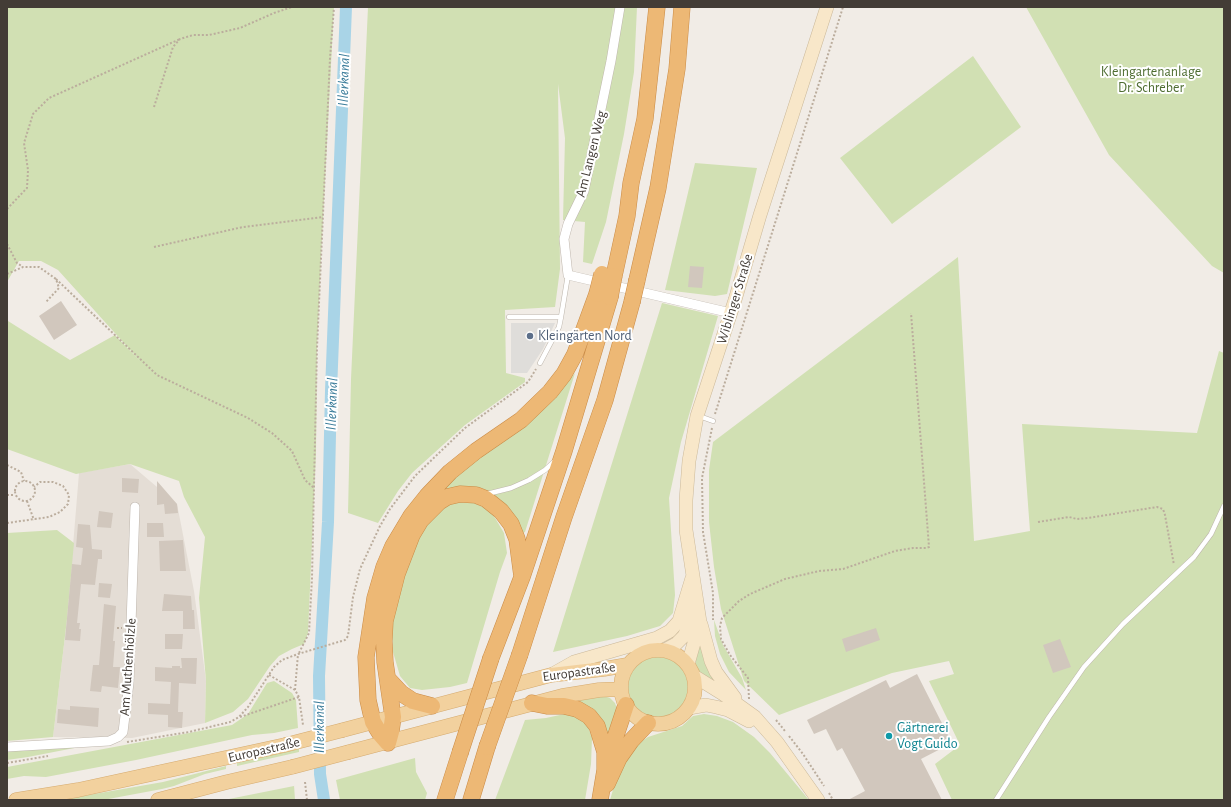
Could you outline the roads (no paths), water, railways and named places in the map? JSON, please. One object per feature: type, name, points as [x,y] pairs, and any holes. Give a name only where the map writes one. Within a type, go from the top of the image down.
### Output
[{"type":"highway","points":[[445,800],[491,658],[522,577],[564,451],[608,275],[627,216],[631,183],[645,119],[657,7]]},
{"type":"highway","points":[[471,800],[487,747],[520,654],[605,400],[632,302],[658,188],[677,69],[682,7]]},
{"type":"highway","points":[[522,577],[517,539],[511,524],[501,511],[481,496],[460,494],[447,497],[439,502],[421,520],[412,535],[397,574],[385,621],[385,655],[393,717],[388,743],[380,735],[373,722],[368,694],[366,657],[375,598],[384,567],[393,546],[411,516],[427,496],[450,472],[476,451],[521,420],[550,392],[564,374],[603,296]]},
{"type":"highway","points":[[388,679],[401,693],[414,701],[432,706]]},
{"type":"highway","points":[[532,704],[564,706],[577,709],[589,716],[597,726],[605,752],[600,800]]},
{"type":"highway","points":[[604,770],[626,705]]},
{"type":"highway","points":[[600,800],[619,758],[631,741],[648,723]]},
{"type":"main road","name":"Wiblinger Straße","points":[[691,670],[706,623],[697,598],[686,530],[686,500],[689,461],[697,416],[731,313],[827,7]]},
{"type":"main road","points":[[551,675],[574,662],[657,638],[670,631],[679,621],[693,574]]},
{"type":"main road","name":"Wiblinger Straße","points":[[665,650],[676,644],[684,636],[697,598]]},
{"type":"main road","points":[[706,623],[707,650],[716,672],[747,703],[755,717],[777,742],[818,800]]},
{"type":"main road","points":[[691,670],[696,688],[694,698],[689,708],[683,715],[675,720],[657,724],[648,723],[639,719],[626,705],[621,690],[621,681],[627,665],[635,657],[654,649],[665,650],[678,655],[691,670],[747,703]]},
{"type":"main road","name":"Europastraße","points":[[16,800],[78,790],[285,745],[551,675],[627,665]]},
{"type":"main road","name":"Europastraße","points":[[158,800],[388,743],[532,704],[592,691],[621,690]]},
{"type":"main road","points":[[689,708],[706,705],[728,710],[765,729]]},
{"type":"street","name":"Am Langen Weg","points":[[568,275],[564,239],[568,224],[584,191],[611,62],[620,7]]},
{"type":"street","points":[[568,275],[731,313]]},
{"type":"street","name":"Am Muthenhölzle","points":[[7,747],[109,741],[118,737],[123,732],[129,683],[135,507]]},
{"type":"lane","points":[[540,363],[559,327],[568,275]]},
{"type":"lane","points":[[509,318],[561,317]]},
{"type":"lane","points":[[697,416],[713,421]]},
{"type":"lane","points":[[476,495],[511,488],[529,480],[545,470],[564,451]]},
{"type":"lane","points":[[996,800],[1049,717],[1084,667],[1123,624],[1194,557],[1211,534],[1224,506]]},
{"type":"waterway","name":"Illerkanal","points":[[324,800],[320,774],[319,676],[328,522],[331,391],[346,7]]},
{"type":"place","name":"Kleingärten Nord","points":[[530,336]]},
{"type":"place","name":"Gärtnerei Vogt Guido","points":[[889,736]]},
{"type":"park label","name":"Kleingartenanlage Dr. Schreber","points":[[1151,80]]}]
